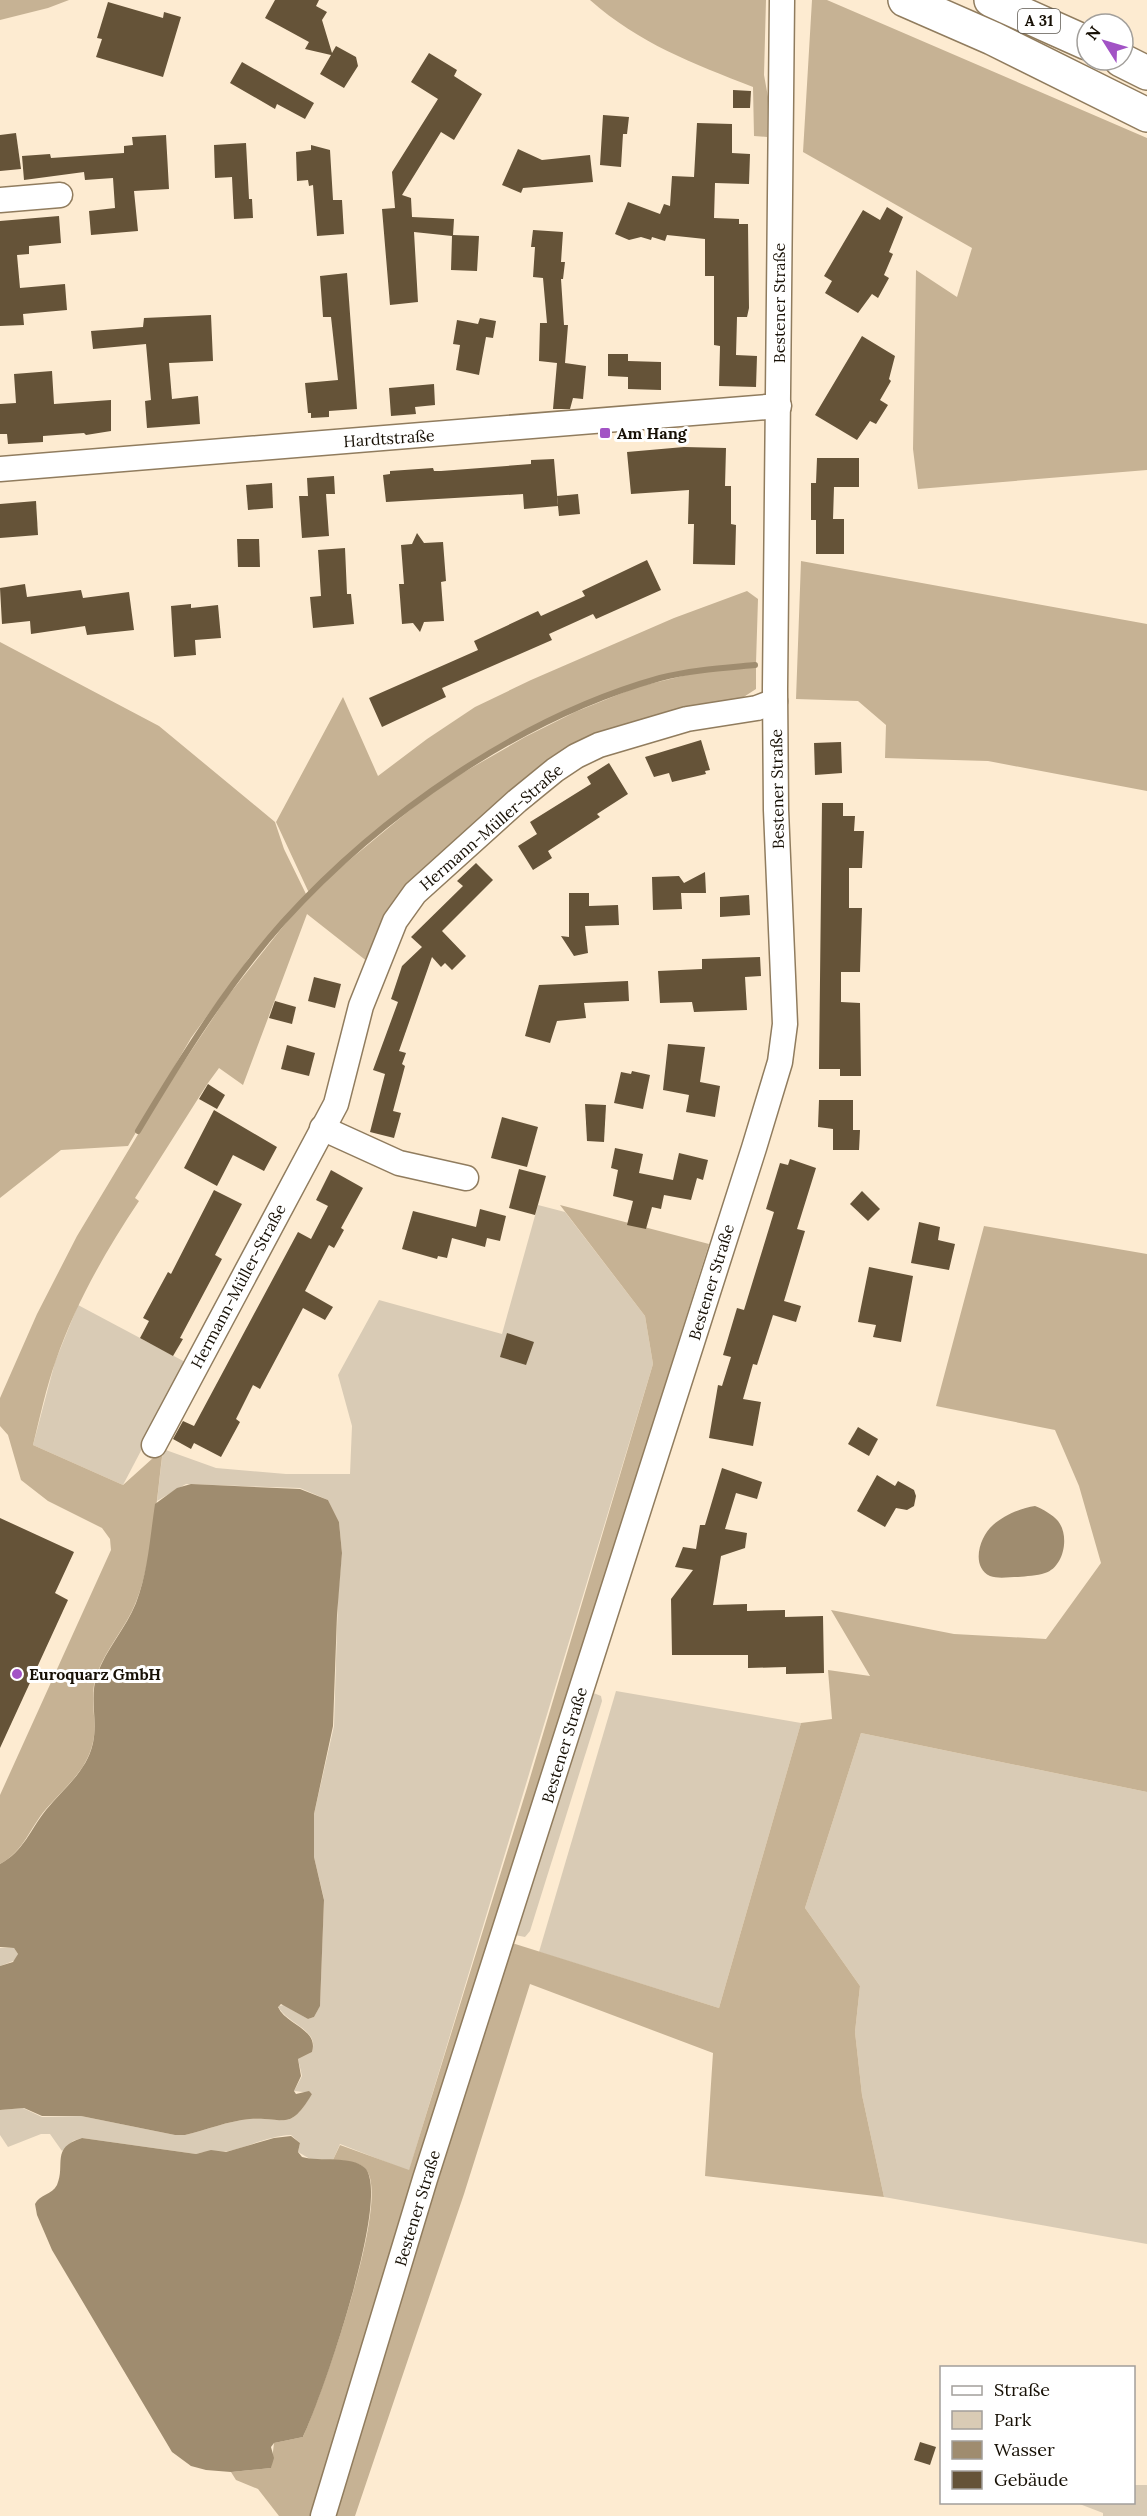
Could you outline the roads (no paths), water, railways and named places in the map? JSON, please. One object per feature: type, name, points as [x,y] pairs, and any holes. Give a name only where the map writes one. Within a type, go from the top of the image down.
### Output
[{"type":"highway","name":"A 31","points":[[905,0],[992,38],[1147,115]]},
{"type":"highway","name":"A 31","points":[[991,0],[1075,38]]},
{"type":"street","name":"Bestener Straße","points":[[323,2516],[425,2179],[503,1941],[780,1062],[785,1024],[776,810],[775,695],[779,406],[779,108],[782,0]]},
{"type":"street","points":[[0,200],[60,195]]},
{"type":"street","name":"Hardtstraße","points":[[0,469],[779,406]]},
{"type":"street","name":"Hermann-Müller-Straße","points":[[154,1445],[336,1104],[361,1006],[395,921],[415,893],[517,801],[576,756],[599,745],[687,719],[757,708],[775,695]]},
{"type":"street","points":[[322,1128],[399,1163],[466,1178]]},
{"type":"water","points":[[191,1484],[300,1489],[328,1500],[339,1522],[342,1553],[333,1726],[314,1814],[314,1857],[324,1900],[320,2006],[314,2017],[308,2019],[281,2004],[278,2007],[311,2038],[312,2052],[298,2059],[301,2076],[294,2091],[296,2094],[309,2091],[312,2094],[298,2114],[286,2120],[242,2120],[185,2135],[81,2116],[42,2116],[24,2108],[0,2110],[0,1966],[13,1962],[18,1954],[14,1948],[0,1947],[0,1864],[21,1846],[46,1810],[86,1762],[93,1743],[94,1692],[97,1675],[105,1656],[136,1603],[148,1554],[155,1504],[177,1488]]},
{"type":"water","points":[[1035,1506],[1053,1517],[1062,1527],[1064,1542],[1061,1558],[1052,1570],[1039,1575],[1004,1578],[990,1576],[980,1565],[979,1551],[984,1536],[1002,1518],[1018,1510]]},
{"type":"water","points":[[291,2136],[300,2143],[298,2152],[302,2157],[344,2160],[359,2164],[365,2168],[371,2186],[369,2217],[362,2256],[338,2343],[303,2437],[274,2443],[271,2447],[274,2458],[271,2468],[231,2472],[191,2466],[172,2452],[52,2250],[37,2215],[35,2204],[57,2185],[62,2152],[72,2142],[82,2138],[196,2154],[211,2150],[226,2152],[274,2138]]},
{"type":"waterway","points":[[138,1131],[206,1023],[262,946],[321,882],[408,808],[455,774],[505,744],[608,695],[672,675],[755,665]]},
{"type":"place","name":"Am Hang","points":[[605,433]]},
{"type":"place","name":"Euroquarz GmbH","points":[[17,1674]]}]
